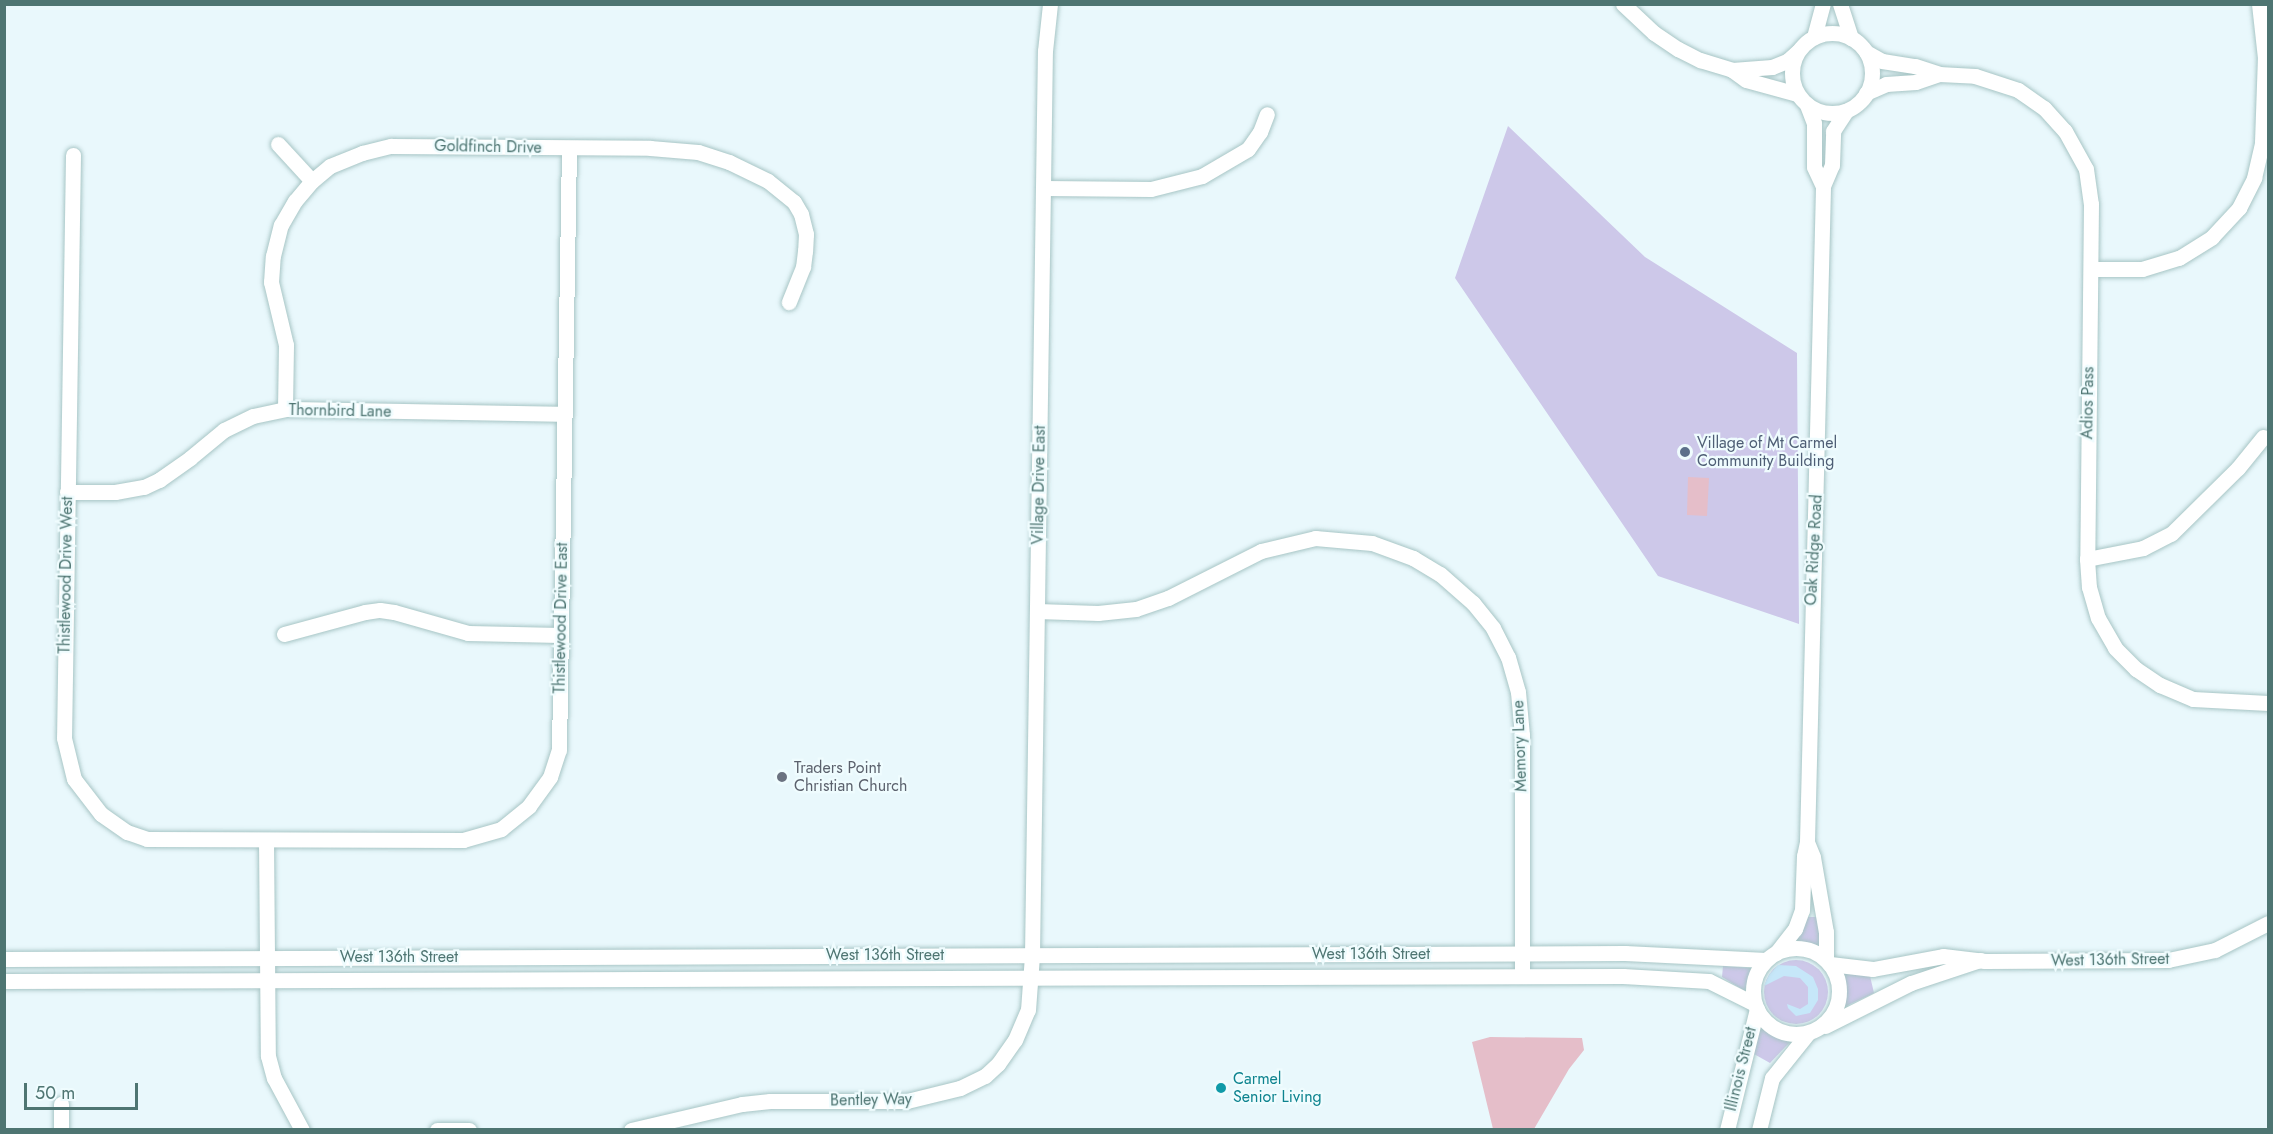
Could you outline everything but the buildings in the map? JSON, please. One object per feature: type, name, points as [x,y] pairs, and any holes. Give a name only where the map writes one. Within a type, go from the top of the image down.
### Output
[{"type":"street","name":"Village Drive East","points":[[1032,966],[1045,51],[1050,4]]},
{"type":"street","points":[[1623,4],[1648,28],[1678,49],[1700,60],[1732,70],[1746,80],[1784,88],[1826,113],[1846,111],[1858,104],[1866,93],[1872,73],[1866,52],[1851,38],[1833,33],[1814,37],[1788,61],[1772,67],[1732,70]]},
{"type":"street","points":[[1814,37],[1823,4]]},
{"type":"street","points":[[1840,4],[1851,38]]},
{"type":"street","points":[[2091,269],[2142,269],[2179,258],[2212,237],[2239,208],[2254,178],[2262,142],[2265,58],[2259,4]]},
{"type":"street","points":[[1798,51],[1792,69],[1802,99]]},
{"type":"street","name":"Adios Pass","points":[[1866,52],[1882,61],[1915,66],[1939,74],[1975,76],[2018,90],[2044,108],[2065,131],[2086,169],[2090,186],[2087,559],[2089,586],[2098,618],[2115,648],[2136,669],[2160,685],[2193,699],[2268,703]]},
{"type":"street","name":"Adios Pass","points":[[1866,93],[1886,84],[1916,82],[1939,74]]},
{"type":"street","name":"Oak Ridge Road","points":[[1802,99],[1814,123],[1814,167],[1823,186]]},
{"type":"street","name":"Oak Ridge Road","points":[[1771,957],[1800,920],[1807,842],[1823,186],[1832,165],[1833,131],[1846,111]]},
{"type":"street","points":[[1044,188],[1151,189],[1203,176],[1248,149],[1260,132],[1267,114]]},
{"type":"street","points":[[278,144],[312,181]]},
{"type":"street","name":"Goldfinch Drive","points":[[285,409],[285,345],[273,292],[273,256],[281,225],[294,201],[330,166],[362,153],[392,146],[650,148],[698,152],[729,162],[768,181],[794,202],[805,223],[803,267],[789,302]]},
{"type":"street","name":"Thistlewood Drive East","points":[[266,840],[464,840],[501,829],[515,820],[540,794],[555,765],[560,733],[569,148]]},
{"type":"street","name":"Thistlewood Drive West","points":[[74,155],[64,738],[74,779],[101,814],[127,832],[147,839],[266,840]]},
{"type":"street","name":"Thornbird Lane","points":[[67,492],[115,492],[144,487],[182,464],[224,430],[253,416],[285,409],[565,414]]},
{"type":"street","points":[[2087,559],[2142,548],[2171,534],[2238,468],[2263,437]]},
{"type":"street","name":"Memory Lane","points":[[1037,611],[1098,613],[1136,609],[1168,598],[1261,551],[1315,538],[1372,543],[1413,558],[1440,574],[1473,603],[1493,628],[1508,657],[1518,692],[1522,735],[1522,975]]},
{"type":"street","points":[[284,634],[380,610],[468,633],[560,635]]},
{"type":"street","points":[[266,840],[268,1056],[274,1078],[302,1130]]},
{"type":"street","name":"Oak Ridge Road","points":[[1807,842],[1813,857],[1826,933],[1828,962]]},
{"type":"street","name":"West 136th Street","points":[[1828,962],[1873,969],[1943,956],[1980,960],[2152,961],[2181,958],[2215,950],[2268,922]]},
{"type":"street","points":[[1799,948],[1815,952],[1828,962],[1838,982],[1839,998],[1834,1013],[1812,1031],[1790,1034],[1781,1032],[1766,1022],[1756,1007],[1754,980],[1771,957],[1799,948]]},
{"type":"street","name":"West 136th Street","points":[[4,959],[266,969],[1032,966],[1522,953],[1771,957]]},
{"type":"street","name":"West 136th Street","points":[[1812,1031],[1911,983],[1980,960]]},
{"type":"street","name":"West 136th Street","points":[[4,981],[266,969],[1032,966],[1522,975],[1709,981],[1756,1007]]},
{"type":"street","name":"Bentley Way","points":[[631,1130],[742,1104],[770,1101],[907,1101],[960,1088],[985,1076],[998,1064],[1015,1040],[1028,1010],[1032,966]]},
{"type":"street","name":"Illinois Street","points":[[1727,1130],[1756,1007]]},
{"type":"street","name":"Illinois Street","points":[[1759,1130],[1772,1078],[1812,1031]]},
{"type":"street","points":[[61,1104],[61,1130]]},
{"type":"street","points":[[437,1130],[469,1130]]},
{"type":"shaded area","points":[[1508,126],[1645,257],[1797,353],[1799,624],[1658,576],[1455,278]]},
{"type":"shaded area","points":[[1688,477],[1709,478],[1707,516],[1687,515]]},
{"type":"shaded area","points":[[1807,917],[1817,917],[1822,947],[1796,940]]},
{"type":"shaded area","points":[[1796,960],[1808,962],[1819,969],[1826,980],[1828,992],[1826,1004],[1819,1015],[1808,1022],[1796,1024],[1784,1022],[1773,1015],[1766,1004],[1764,992],[1766,980],[1773,969],[1784,962]]},
{"type":"shaded area","points":[[1723,966],[1751,968],[1745,991],[1722,977]]},
{"type":"shaded area","points":[[1843,974],[1870,976],[1874,993],[1844,1007],[1847,991]]},
{"type":"shaded area","points":[[1760,1027],[1776,1038],[1790,1042],[1770,1063],[1754,1054]]},
{"type":"shaded area","points":[[1490,1037],[1582,1038],[1584,1050],[1569,1069],[1534,1129],[1493,1129],[1472,1042]]},
{"type":"sand","points":[[1778,965],[1796,966],[1813,977],[1818,989],[1818,1000],[1810,1013],[1796,1016],[1788,1008],[1787,1004],[1800,1009],[1808,1004],[1808,987],[1800,978],[1784,976],[1764,986],[1769,975]]},
{"type":"place","name":"Village of Mt Carmel Community Building","points":[[1685,452]]},
{"type":"place","name":"Traders Point Christian Church","points":[[782,777]]},
{"type":"place","name":"Carmel Senior Living","points":[[1221,1088]]}]
